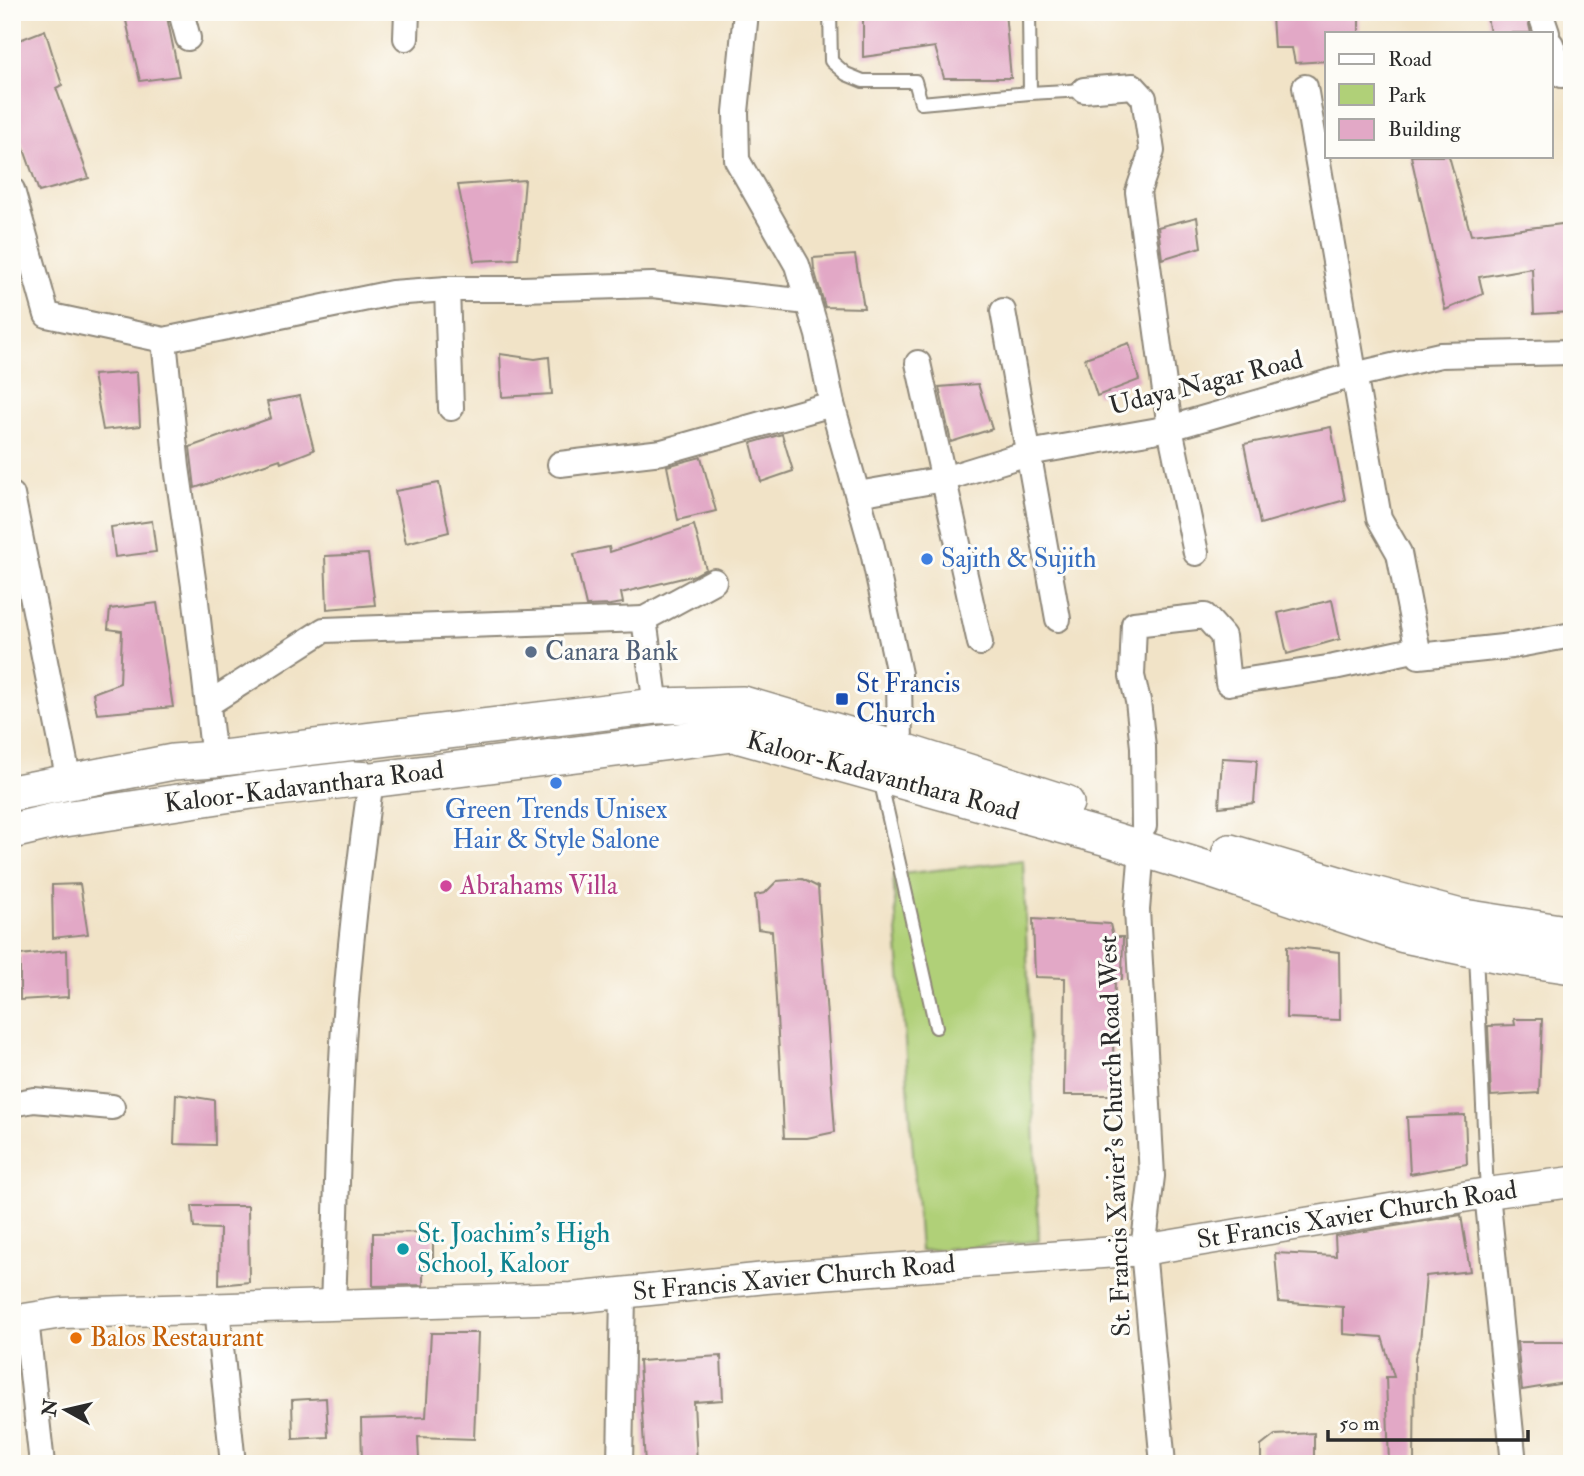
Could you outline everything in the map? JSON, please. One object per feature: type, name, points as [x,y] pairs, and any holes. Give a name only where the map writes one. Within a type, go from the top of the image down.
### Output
[{"type":"main road","name":"Kaloor-Kadavanthara Road","points":[[12,793],[173,762],[656,706],[743,704],[894,769]]},
{"type":"main road","name":"Kaloor-Kadavanthara Road","points":[[12,831],[58,820],[252,791],[354,779],[371,780],[733,734],[894,769],[1143,837],[1444,913],[1572,934]]},
{"type":"main road","name":"Kaloor-Kadavanthara Road","points":[[1143,837],[1207,869],[1404,935],[1572,966]]},
{"type":"street","points":[[181,12],[188,38]]},
{"type":"street","points":[[406,38],[407,12]]},
{"type":"street","points":[[746,12],[736,112],[737,160],[797,265],[822,351],[832,404],[872,547],[899,674],[894,769]]},
{"type":"street","points":[[1540,12],[1547,32]]},
{"type":"street","points":[[1552,47],[1562,75]]},
{"type":"street","points":[[1084,90],[1133,86],[1144,98],[1152,151],[1138,192],[1170,428],[1196,554]]},
{"type":"street","points":[[1306,87],[1379,518],[1399,553],[1419,656],[1512,646],[1572,635]]},
{"type":"street","points":[[12,190],[47,315],[164,340],[392,293],[447,289],[652,285],[808,302]]},
{"type":"street","points":[[447,289],[451,408]]},
{"type":"street","points":[[1003,311],[1058,619]]},
{"type":"street","points":[[164,340],[177,467],[214,759]]},
{"type":"street","name":"Udaya Nagar Road","points":[[858,495],[944,479],[1028,453],[1170,428],[1354,374],[1440,355],[1572,352]]},
{"type":"street","points":[[918,363],[980,643]]},
{"type":"street","points":[[560,464],[662,452],[832,404]]},
{"type":"street","points":[[12,495],[69,782]]},
{"type":"street","points":[[208,704],[324,630],[644,619],[714,582]]},
{"type":"street","name":"St. Francis Xavier's Church Road West","points":[[1163,1464],[1143,1250],[1152,1176],[1137,910],[1143,837],[1143,747],[1138,701],[1132,676],[1134,624],[1205,616],[1223,636],[1228,683],[1334,667],[1418,649]]},
{"type":"street","points":[[644,619],[656,706]]},
{"type":"street","points":[[333,1305],[341,1079],[351,953],[371,780]]},
{"type":"street","points":[[12,1104],[34,1100],[112,1107]]},
{"type":"street","name":"St Francis Xavier Church Road","points":[[19,1320],[62,1313],[572,1298],[766,1278],[1143,1250],[1487,1193],[1572,1182]]},
{"type":"street","points":[[1487,1193],[1514,1464]]},
{"type":"street","points":[[620,1464],[623,1293]]},
{"type":"street","points":[[218,1308],[233,1464]]},
{"type":"street","points":[[19,1320],[42,1464]]},
{"type":"lane","points":[[830,12],[831,61],[846,74],[863,81],[915,81],[921,103],[1084,90]]},
{"type":"lane","points":[[1029,12],[1030,93]]},
{"type":"lane","points":[[894,769],[936,1027]]},
{"type":"lane","points":[[1476,950],[1487,1193]]},
{"type":"green space","points":[[1023,860],[1039,1241],[920,1251],[893,875]]},
{"type":"building","points":[[124,12],[166,12],[179,76],[140,81]]},
{"type":"building","points":[[863,12],[1005,12],[1011,78],[944,78],[935,47],[863,57]]},
{"type":"building","points":[[1295,12],[1359,12],[1359,32],[1325,32],[1325,61],[1295,63],[1292,48],[1274,48],[1272,16],[1295,15]]},
{"type":"building","points":[[1486,12],[1526,12],[1531,32],[1490,32]]},
{"type":"building","points":[[45,30],[62,85],[56,88],[89,178],[39,192],[12,115],[12,43]]},
{"type":"building","points":[[1411,158],[1450,158],[1471,235],[1571,223],[1568,275],[1572,275],[1572,312],[1534,314],[1532,268],[1479,277],[1483,294],[1445,310]]},
{"type":"building","points":[[525,180],[518,259],[474,261],[458,185]]},
{"type":"building","points":[[1197,217],[1201,247],[1162,259],[1158,227]]},
{"type":"building","points":[[855,255],[864,308],[825,307],[813,258]]},
{"type":"building","points":[[1129,343],[1139,380],[1097,396],[1085,358]]},
{"type":"building","points":[[500,354],[535,359],[549,357],[552,394],[502,397]]},
{"type":"building","points":[[137,372],[140,426],[103,430],[93,375]]},
{"type":"building","points":[[978,384],[992,429],[951,442],[939,387]]},
{"type":"building","points":[[300,396],[314,450],[281,463],[280,459],[195,488],[190,447],[271,418],[267,402]]},
{"type":"building","points":[[1331,427],[1345,500],[1260,524],[1244,444]]},
{"type":"building","points":[[782,434],[793,471],[761,482],[751,443]]},
{"type":"building","points":[[701,457],[716,511],[678,520],[667,466]]},
{"type":"building","points":[[439,483],[449,532],[406,543],[395,491]]},
{"type":"building","points":[[152,521],[156,552],[115,557],[111,527]]},
{"type":"building","points":[[694,525],[706,569],[695,575],[621,593],[623,603],[586,606],[574,554],[609,547],[610,552]]},
{"type":"building","points":[[368,554],[375,605],[327,609],[325,556]]},
{"type":"building","points":[[1332,600],[1340,639],[1287,654],[1278,613]]},
{"type":"building","points":[[157,603],[173,707],[97,714],[93,693],[120,683],[122,631],[108,629],[110,609]]},
{"type":"building","points":[[1222,758],[1257,760],[1254,803],[1219,807]]},
{"type":"building","points":[[802,879],[818,887],[835,1132],[807,1138],[784,1138],[772,931],[758,929],[755,895],[765,893],[777,881]]},
{"type":"building","points":[[80,884],[88,934],[53,938],[52,885]]},
{"type":"building","points":[[1033,919],[1110,924],[1113,937],[1123,937],[1122,979],[1115,979],[1112,1095],[1064,1095],[1065,978],[1035,977]]},
{"type":"building","points":[[1287,946],[1339,952],[1340,1020],[1286,1018]]},
{"type":"building","points":[[67,950],[68,997],[20,1000],[20,955]]},
{"type":"building","points":[[1514,1019],[1542,1019],[1539,1093],[1491,1096],[1488,1026],[1515,1025]]},
{"type":"building","points":[[176,1094],[214,1100],[215,1145],[174,1144]]},
{"type":"building","points":[[1465,1115],[1467,1164],[1410,1174],[1407,1117]]},
{"type":"building","points":[[192,1206],[248,1206],[249,1282],[219,1285],[220,1229],[194,1228]]},
{"type":"building","points":[[1461,1215],[1470,1271],[1426,1276],[1420,1342],[1415,1357],[1414,1464],[1389,1464],[1386,1377],[1394,1377],[1382,1337],[1343,1334],[1343,1307],[1279,1302],[1275,1253],[1336,1256],[1335,1236]]},
{"type":"building","name":"St. Joachim's High School, Kaloor","points":[[433,1232],[433,1265],[423,1265],[423,1285],[373,1286],[373,1233]]},
{"type":"building","points":[[431,1333],[478,1333],[474,1439],[418,1437],[419,1461],[362,1463],[361,1419],[426,1417]]},
{"type":"building","points":[[1517,1342],[1567,1342],[1572,1362],[1572,1378],[1564,1383],[1522,1390]]},
{"type":"building","points":[[721,1356],[723,1400],[694,1402],[697,1464],[645,1464],[639,1361]]},
{"type":"building","points":[[326,1398],[328,1437],[293,1439],[292,1400]]},
{"type":"building","points":[[1314,1433],[1314,1464],[1261,1464],[1261,1446],[1275,1435]]},
{"type":"place","name":"Sajith & Sujith","points":[[927,559]]},
{"type":"place","name":"Canara Bank","points":[[531,652]]},
{"type":"place","name":"St Francis Church","points":[[842,699]]},
{"type":"place","name":"Green Trends Unisex Hair & Style Salone","points":[[556,783]]},
{"type":"place","name":"Abrahams Villa","points":[[446,886]]},
{"type":"place","name":"St. Joachim's High School, Kaloor","points":[[403,1249]]},
{"type":"place","name":"Balos Restaurant","points":[[76,1338]]}]
